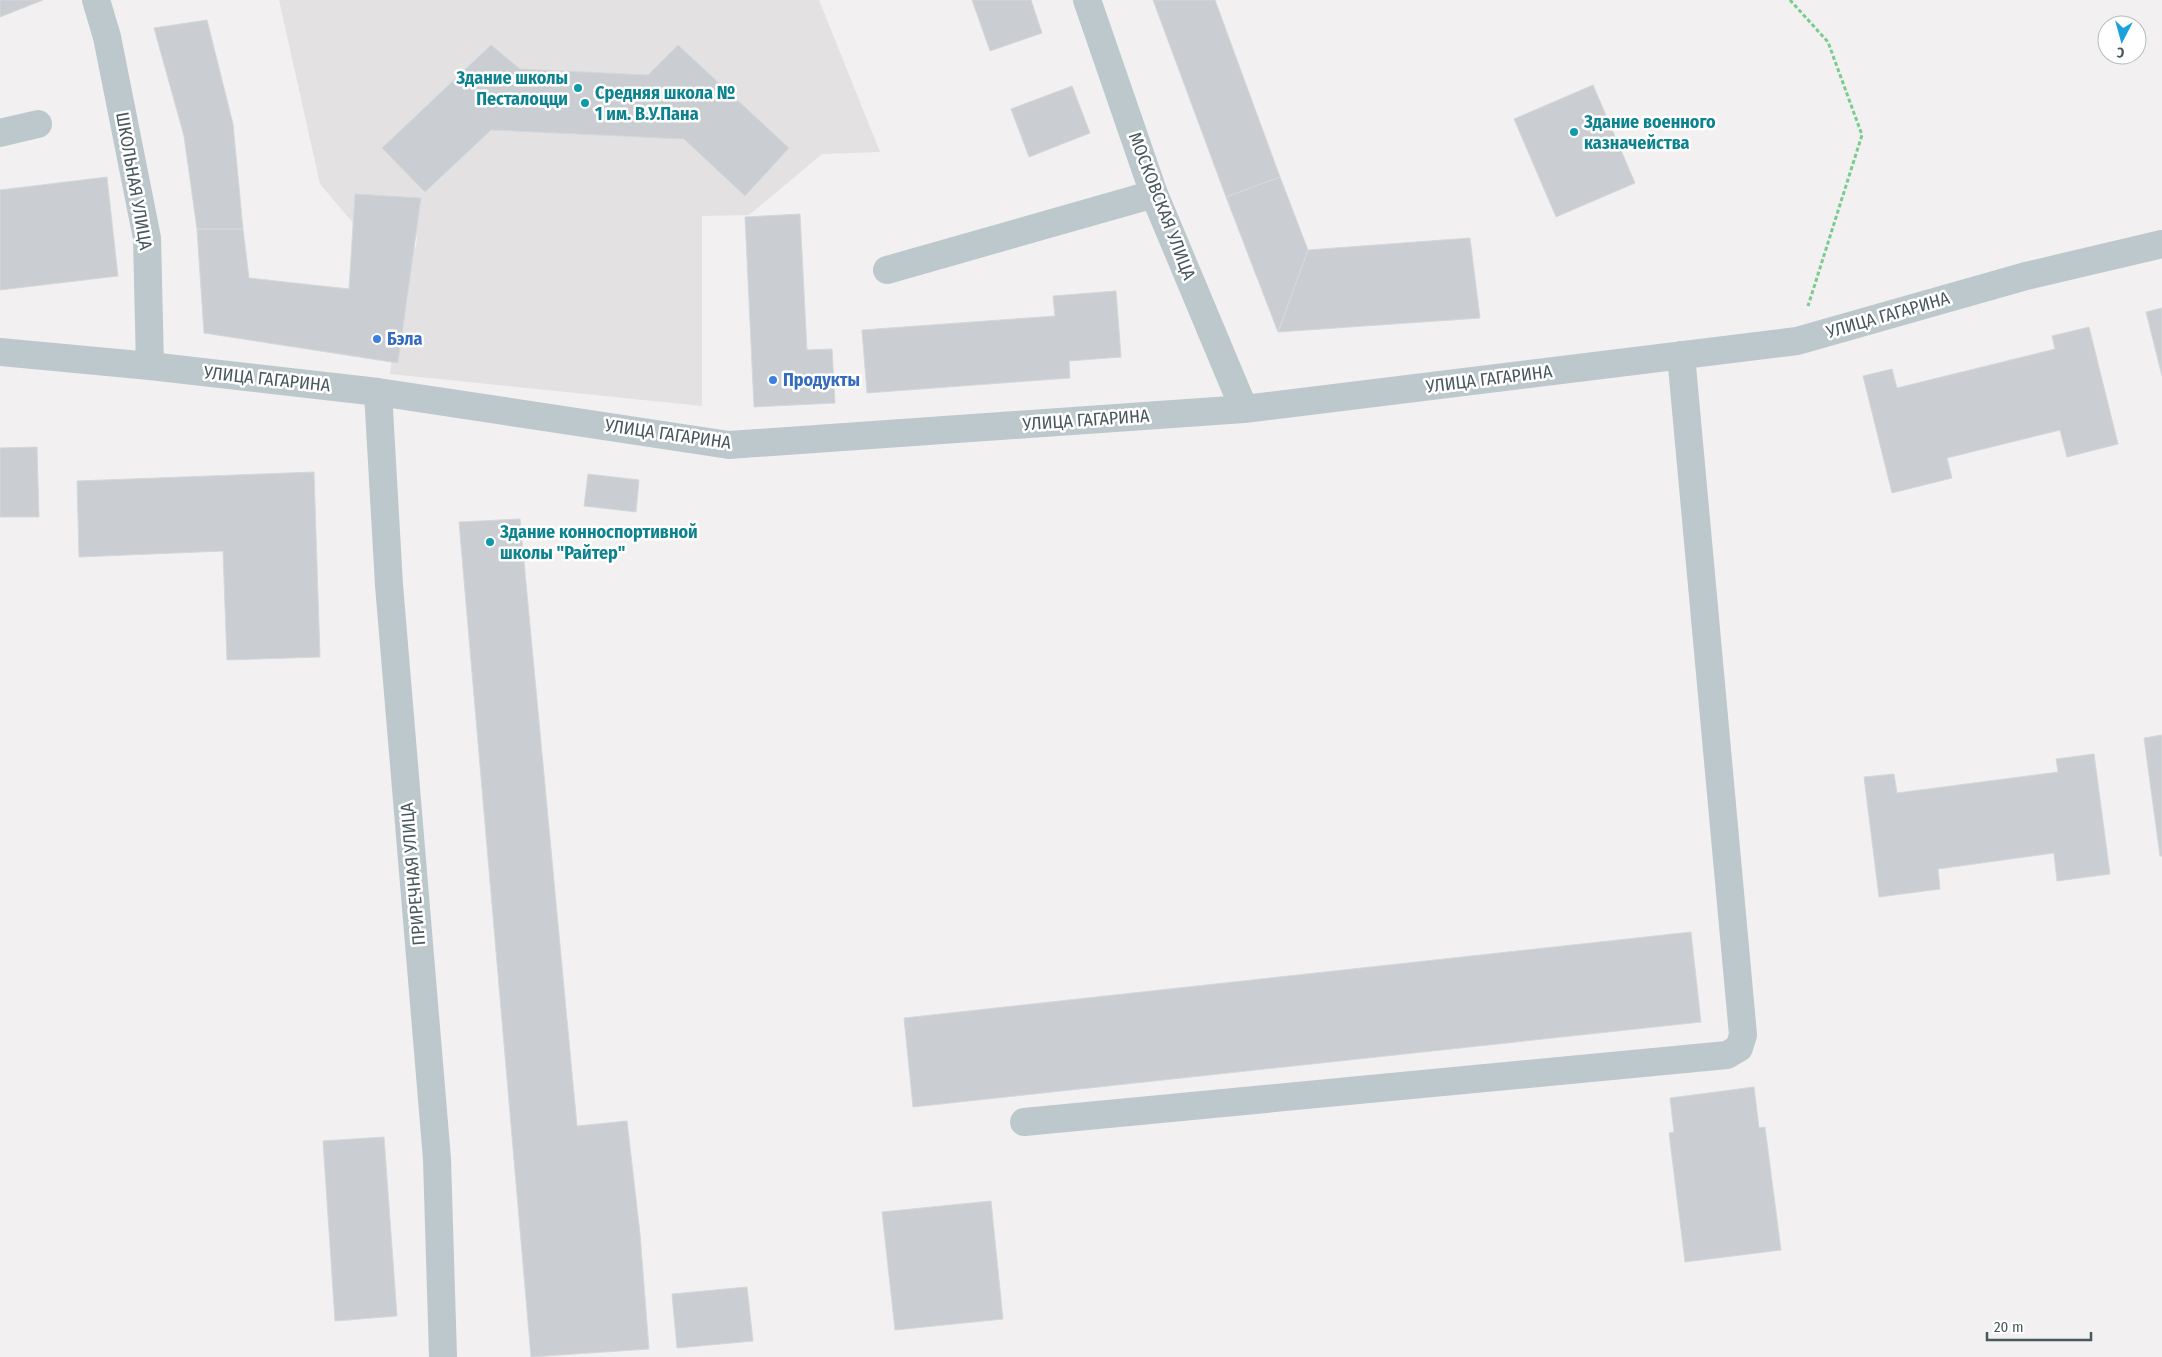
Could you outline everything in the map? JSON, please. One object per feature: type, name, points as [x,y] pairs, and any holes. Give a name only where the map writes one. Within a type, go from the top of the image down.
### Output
[{"type":"street","name":"ШКОЛЬНАЯ УЛИЦА","points":[[96,0],[107,36],[147,238],[150,366]]},
{"type":"street","name":"МОСКОВСКАЯ УЛИЦА","points":[[1087,0],[1154,194],[1244,409]]},
{"type":"street","points":[[0,133],[38,124]]},
{"type":"street","points":[[887,270],[1154,194]]},
{"type":"street","name":"УЛИЦА ГАГАРИНА","points":[[0,352],[150,366],[378,392],[729,445],[1244,409],[1797,341],[2026,276],[2162,244]]},
{"type":"street","points":[[1024,1122],[1727,1054],[1739,1048],[1742,1035],[1681,355]]},
{"type":"street","name":"ПРИРЕЧНАЯ УЛИЦА","points":[[378,392],[389,585],[436,1159],[443,1357]]},
{"type":"path","points":[[1790,0],[1828,42],[1862,135],[1797,341]]},
{"type":"shaded area","points":[[279,0],[819,0],[880,152],[822,154],[749,215],[702,216],[702,406],[390,374],[404,254],[416,247],[417,237],[415,233],[406,228],[353,223],[320,184]]},
{"type":"building","points":[[0,0],[43,0],[0,17]]},
{"type":"building","points":[[972,0],[1031,0],[1042,33],[990,51]]},
{"type":"building","points":[[1153,0],[1215,0],[1280,177],[1226,197]]},
{"type":"building","points":[[207,20],[233,124],[243,229],[197,229],[184,136],[154,28]]},
{"type":"building","name":"Средняя школа № 1 им. В.У.Пана","points":[[491,45],[520,69],[648,75],[678,45],[789,148],[745,196],[684,139],[491,130],[425,192],[382,148]]},
{"type":"building","points":[[1593,85],[1635,183],[1556,217],[1514,119]]},
{"type":"building","points":[[1072,86],[1090,133],[1029,157],[1011,109]]},
{"type":"building","points":[[107,177],[118,276],[0,290],[0,190]]},
{"type":"building","points":[[1280,177],[1308,250],[1278,332],[1226,197]]},
{"type":"building","points":[[355,194],[421,198],[398,363],[204,333],[197,229],[243,229],[249,278],[349,289]]},
{"type":"building","points":[[800,214],[807,350],[832,349],[835,403],[754,407],[745,217]]},
{"type":"building","points":[[1470,238],[1480,318],[1278,332],[1308,250]]},
{"type":"building","points":[[1116,291],[1121,357],[1069,361],[1070,378],[867,393],[862,330],[1055,316],[1053,296]]},
{"type":"building","points":[[2162,308],[2162,376],[2146,312]]},
{"type":"building","points":[[2089,327],[2118,444],[2067,457],[2060,430],[1947,458],[1952,478],[1892,493],[1863,376],[1892,369],[1897,388],[2055,349],[2052,336]]},
{"type":"building","points":[[37,447],[39,517],[0,517],[0,448]]},
{"type":"building","points":[[314,472],[320,657],[227,660],[223,551],[79,557],[77,481]]},
{"type":"building","points":[[588,474],[639,480],[636,512],[584,506]]},
{"type":"building","points":[[520,519],[577,1126],[627,1121],[640,1234],[649,1349],[531,1357],[459,522]]},
{"type":"building","points":[[2162,735],[2162,856],[2160,856],[2144,738]]},
{"type":"building","points":[[2094,754],[2110,874],[2057,881],[2054,853],[1938,869],[1940,889],[1879,897],[1864,777],[1894,774],[1897,793],[2058,772],[2056,759]]},
{"type":"building","points":[[1691,932],[1701,1022],[913,1107],[904,1018]]},
{"type":"building","points":[[1754,1087],[1759,1128],[1765,1127],[1781,1250],[1685,1262],[1669,1133],[1674,1132],[1670,1098]]},
{"type":"building","points":[[384,1137],[397,1316],[335,1321],[323,1141]]},
{"type":"building","points":[[991,1201],[1003,1319],[895,1330],[882,1212]]},
{"type":"building","points":[[747,1287],[753,1341],[677,1348],[672,1294]]},
{"type":"place","name":"Здание школы Песталоцци","points":[[578,88]]},
{"type":"place","name":"Средняя школа № 1 им. В.У.Пана","points":[[585,103]]},
{"type":"place","name":"Здание военного казначейства","points":[[1574,132]]},
{"type":"place","name":"Бэла","points":[[377,339]]},
{"type":"place","name":"Продукты","points":[[773,380]]},
{"type":"place","name":"Здание конноспортивной школы \"Райтер\"","points":[[490,542]]}]
